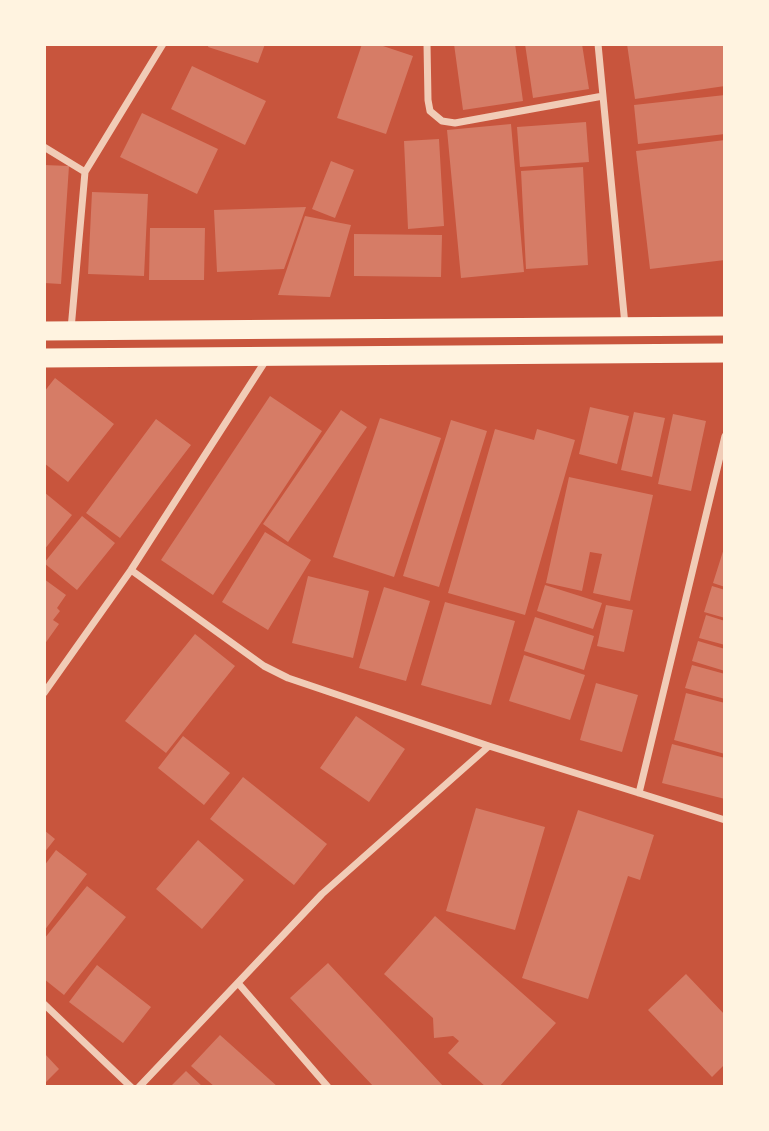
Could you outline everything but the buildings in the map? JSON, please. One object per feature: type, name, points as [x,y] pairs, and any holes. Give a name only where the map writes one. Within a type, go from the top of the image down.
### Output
[{"type":"highway","points":[[44,331],[725,326]]},
{"type":"highway","points":[[44,358],[725,353]]},
{"type":"street","points":[[71,331],[85,172],[163,44]]},
{"type":"street","points":[[427,44],[430,111],[442,121],[454,123],[603,96]]},
{"type":"street","points":[[598,44],[625,326]]},
{"type":"street","points":[[44,147],[85,172]]},
{"type":"street","points":[[44,693],[131,570],[269,356]]},
{"type":"street","points":[[639,793],[725,436]]},
{"type":"street","points":[[131,570],[264,666],[288,678],[489,746],[725,820]]},
{"type":"street","points":[[139,1087],[322,894],[489,746]]},
{"type":"street","points":[[238,983],[328,1087]]},
{"type":"street","points":[[44,1004],[131,1087]]}]
